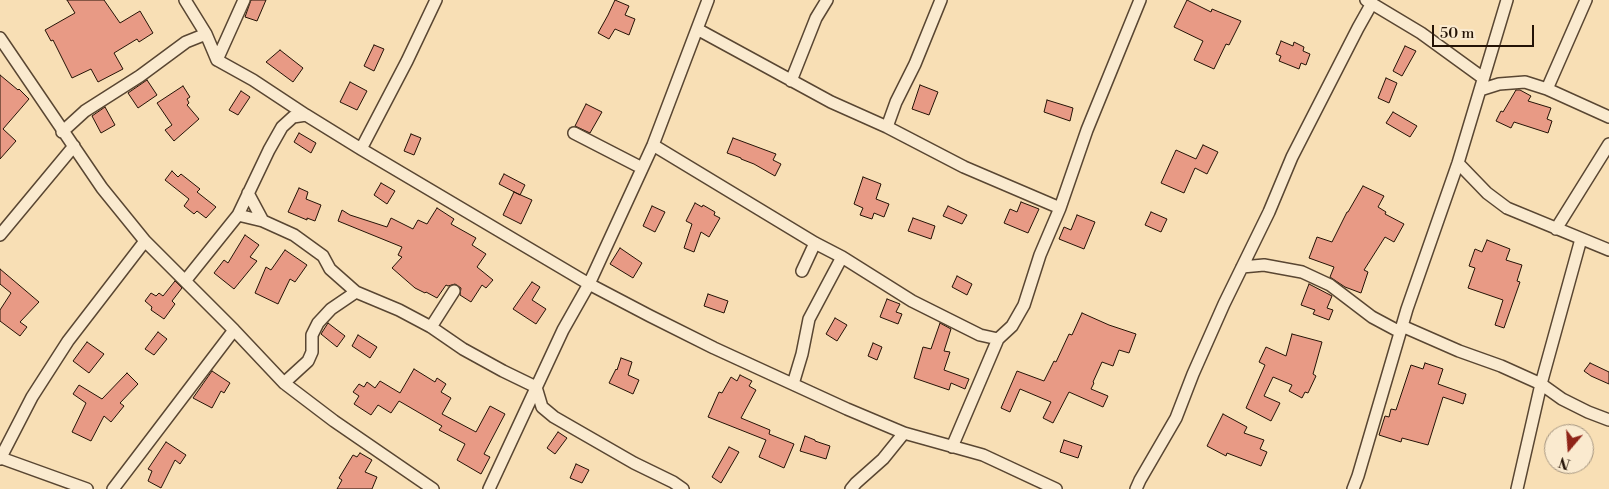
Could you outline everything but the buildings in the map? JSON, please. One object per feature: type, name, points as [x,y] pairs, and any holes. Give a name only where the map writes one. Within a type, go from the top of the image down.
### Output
[{"type":"street","points":[[185,0],[206,34],[217,60],[253,80],[361,149],[589,284],[658,320],[793,384],[904,432],[983,455],[1056,489]]},
{"type":"street","points":[[217,60],[244,0]]},
{"type":"street","points":[[361,149],[407,61],[436,0]]},
{"type":"street","points":[[489,489],[563,330],[589,284],[653,145],[708,0]]},
{"type":"street","points":[[791,81],[816,18],[827,0]]},
{"type":"street","points":[[887,127],[941,0]]},
{"type":"street","points":[[952,446],[998,339],[1012,326],[1024,304],[1040,255],[1060,208],[1087,130],[1140,0]]},
{"type":"street","points":[[1353,489],[1401,329],[1458,163],[1507,0]]},
{"type":"street","points":[[1547,89],[1586,0]]},
{"type":"street","points":[[1136,489],[1176,418],[1193,374],[1269,212],[1292,157],[1358,28],[1369,2],[1421,33],[1483,78]]},
{"type":"street","points":[[697,29],[831,102],[887,127],[964,167],[1060,208]]},
{"type":"street","points":[[62,132],[85,111],[140,76],[186,42],[206,34]]},
{"type":"street","points":[[0,38],[62,132],[74,146],[102,188],[145,241],[284,383],[334,421],[433,489]]},
{"type":"street","points":[[1480,90],[1499,84],[1525,82],[1547,89],[1609,117]]},
{"type":"street","points":[[184,281],[238,215],[282,127],[293,117],[306,115]]},
{"type":"street","points":[[574,133],[642,168]]},
{"type":"street","points":[[1556,229],[1609,144]]},
{"type":"street","points":[[653,145],[815,243],[842,257],[912,301],[980,335],[998,339]]},
{"type":"street","points":[[0,235],[74,146]]},
{"type":"street","points":[[1458,163],[1496,200],[1508,208],[1609,250]]},
{"type":"street","points":[[248,193],[263,221]]},
{"type":"street","points":[[238,215],[263,221],[285,230],[323,256],[330,269],[356,292],[390,306],[431,327],[463,349],[503,372],[536,387],[542,407],[554,417],[683,489]]},
{"type":"street","points":[[1516,489],[1541,384],[1581,239]]},
{"type":"street","points":[[87,489],[66,485],[0,458],[32,397],[68,341],[145,241]]},
{"type":"street","points":[[802,271],[815,243]]},
{"type":"street","points":[[793,384],[802,354],[809,319],[842,257]]},
{"type":"street","points":[[1242,267],[1264,265],[1302,272],[1330,285],[1372,317],[1501,366],[1541,384],[1562,399],[1609,420]]},
{"type":"street","points":[[431,327],[454,291]]},
{"type":"street","points":[[284,383],[308,360],[312,352],[312,335],[318,323],[331,309],[356,292]]},
{"type":"street","points":[[113,489],[234,330]]},
{"type":"street","points":[[851,489],[883,459],[904,432]]}]
